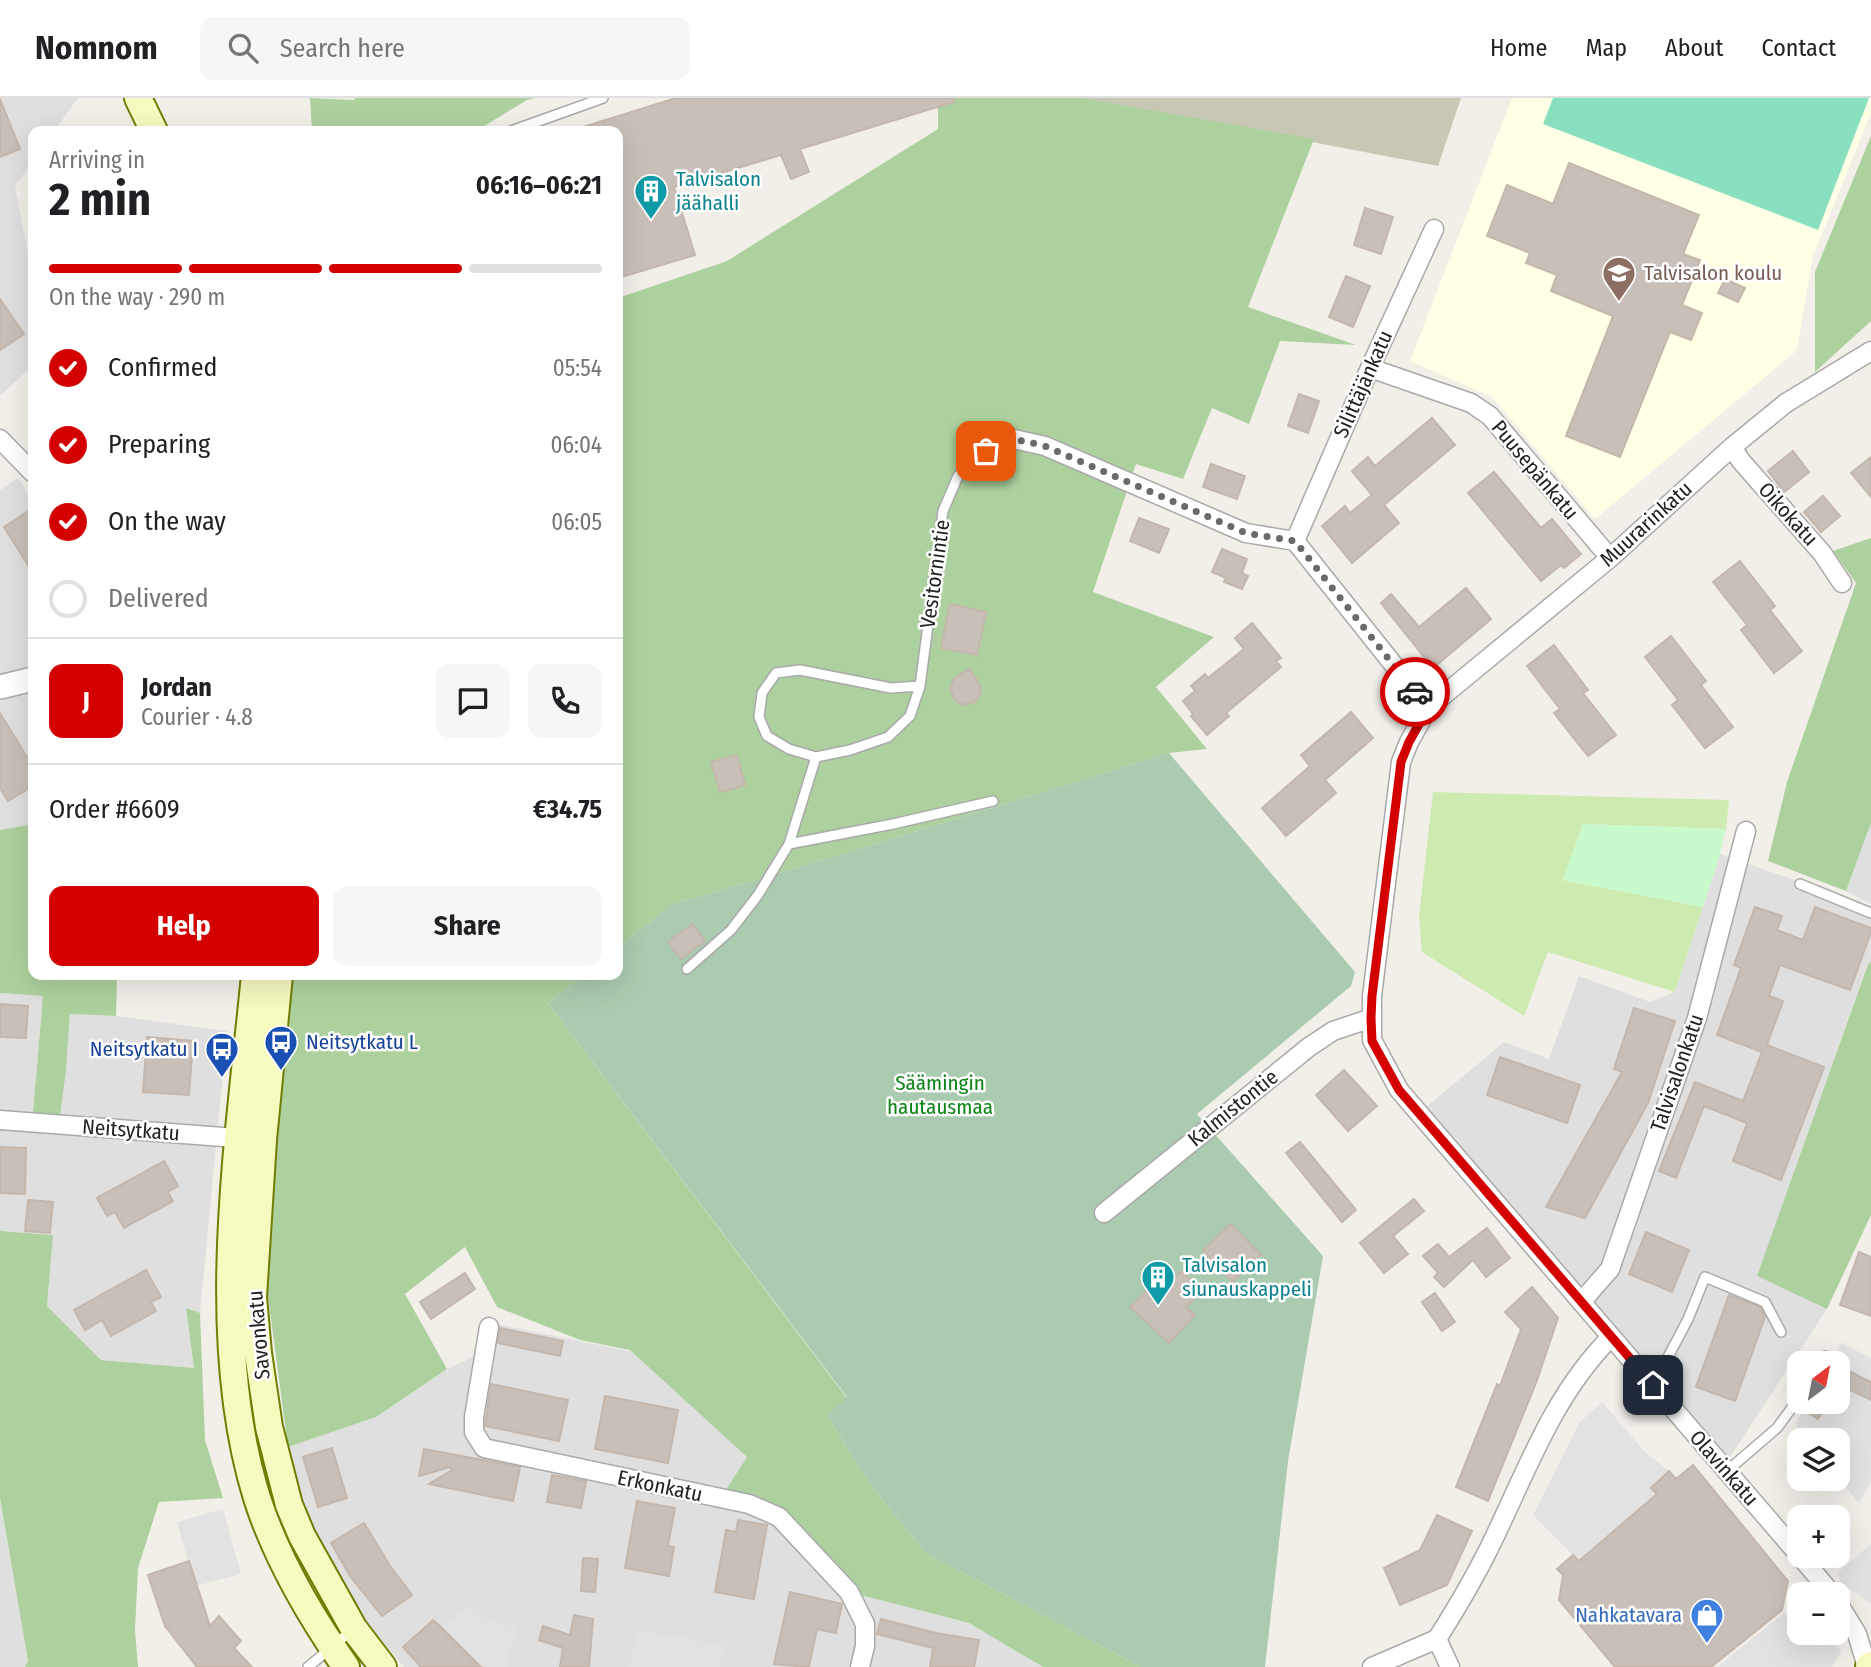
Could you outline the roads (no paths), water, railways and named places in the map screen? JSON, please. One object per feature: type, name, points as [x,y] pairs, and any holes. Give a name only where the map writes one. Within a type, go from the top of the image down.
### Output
[{"type":"main road","points":[[136,98],[144,126]]},
{"type":"main road","points":[[136,98],[151,126]]},
{"type":"main road","name":"Savonkatu","points":[[255,980],[251,1139],[253,1297],[269,1427],[286,1494],[302,1536],[354,1629],[383,1667]]},
{"type":"main road","name":"Savonkatu","points":[[278,980],[251,1139],[229,1295],[236,1384],[243,1440],[257,1497],[275,1547],[339,1657]]},
{"type":"street","name":"Silittäjänkatu","points":[[1295,541],[1434,229]]},
{"type":"street","name":"Muurarinkatu","points":[[1428,708],[1610,558],[1732,447],[1786,403],[1871,351]]},
{"type":"street","name":"Puusepänkatu","points":[[1370,368],[1471,403],[1490,416],[1610,558]]},
{"type":"street","points":[[0,439],[28,469]]},
{"type":"street","points":[[999,442],[1014,439],[1045,446],[1246,533],[1295,541],[1428,708]]},
{"type":"street","name":"Oikokatu","points":[[1732,447],[1741,461],[1822,553],[1842,583]]},
{"type":"street","points":[[0,687],[28,679]]},
{"type":"street","name":"Olavinkatu","points":[[1428,708],[1401,762],[1372,996],[1372,1041],[1399,1090],[1787,1541]]},
{"type":"street","name":"Talvisalonkatu","points":[[1581,1302],[1610,1269],[1697,1018],[1746,831]]},
{"type":"street","name":"Kalmistontie","points":[[1104,1213],[1309,1047],[1333,1031],[1371,1018]]},
{"type":"street","name":"Neitsytkatu","points":[[0,1121],[251,1139]]},
{"type":"street","name":"Erkonkatu","points":[[489,1327],[474,1417],[474,1433],[484,1448],[748,1504],[779,1517],[849,1592],[865,1624],[865,1646],[860,1667]]},
{"type":"street","points":[[1372,1667],[1437,1639],[1489,1549],[1554,1410],[1595,1353],[1611,1337]]},
{"type":"street","name":"Olavinkatu","points":[[1811,1568],[1823,1582]]},
{"type":"street","name":"Olavinkatu","points":[[1850,1609],[1871,1629]]},
{"type":"street","name":"Olavinkatu","points":[[1850,1621],[1869,1666]]},
{"type":"street","points":[[1437,1639],[1450,1667]]},
{"type":"lane","points":[[525,126],[603,98]]},
{"type":"lane","name":"Vesitornintie","points":[[816,757],[850,750],[888,737],[910,716],[920,686],[943,511],[958,476],[972,460],[999,442]]},
{"type":"lane","points":[[687,969],[731,930],[758,895],[789,844],[816,757],[789,749],[767,736],[759,717],[762,693],[776,673],[800,670],[891,688],[920,686]]},
{"type":"lane","points":[[789,844],[993,801]]},
{"type":"lane","points":[[1800,884],[1871,912]]},
{"type":"lane","points":[[1653,1385],[1664,1378],[1668,1357],[1688,1319],[1704,1277],[1765,1302],[1781,1332]]},
{"type":"lane","points":[[1727,1471],[1777,1428],[1787,1414]]},
{"type":"lane","points":[[307,1667],[339,1657],[354,1629]]},
{"type":"place","name":"Talvisalon jäähalli","points":[[651,221]]},
{"type":"place","name":"Talvisalon koulu","points":[[1619,303]]},
{"type":"place","name":"Neitsytkatu L","points":[[281,1072]]},
{"type":"place","name":"Neitsytkatu I","points":[[222,1079]]},
{"type":"place","name":"Talvisalon siunauskappeli","points":[[1158,1307]]},
{"type":"place","name":"Nahkatavara","points":[[1707,1645]]},
{"type":"park label","name":"Säämingin hautausmaa","points":[[940,1095]]}]
